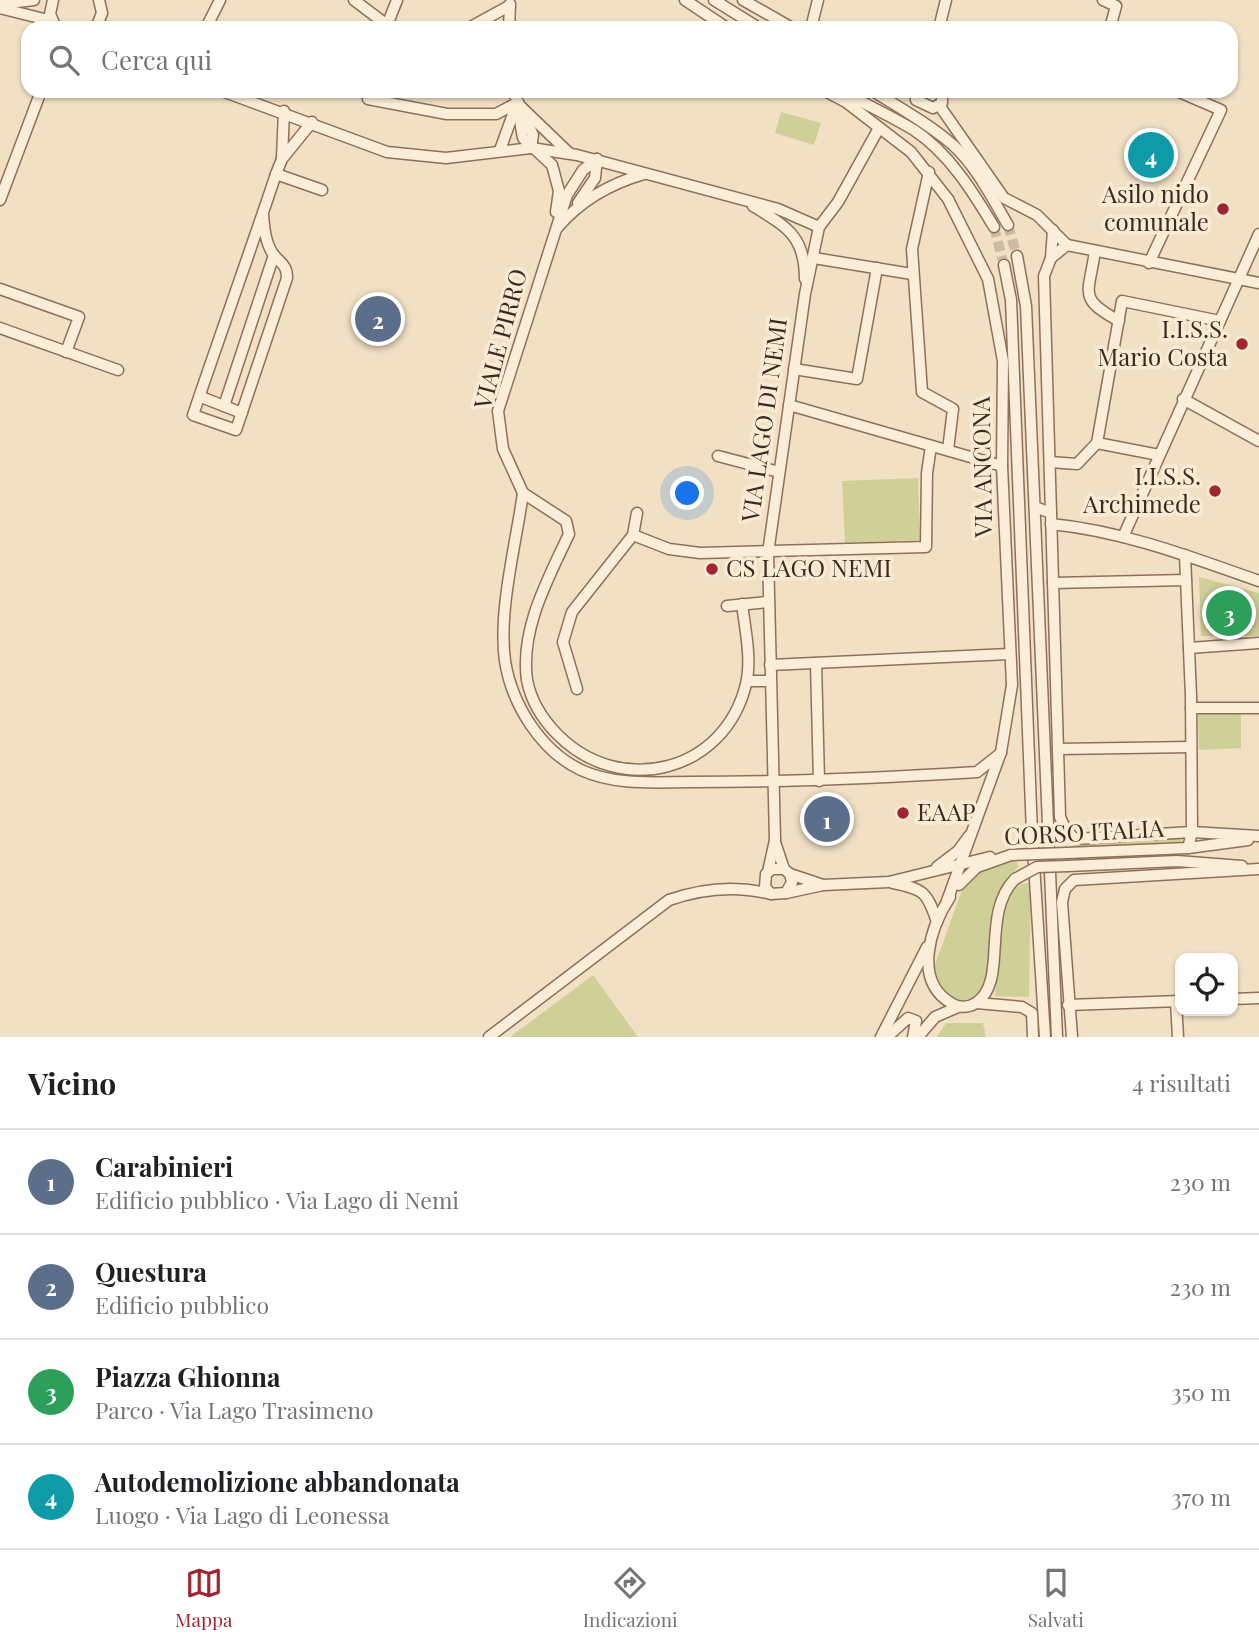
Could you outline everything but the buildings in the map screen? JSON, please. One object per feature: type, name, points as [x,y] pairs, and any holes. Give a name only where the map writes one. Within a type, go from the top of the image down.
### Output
[{"type":"street","points":[[0,6],[34,0]]},
{"type":"street","points":[[53,0],[54,21]]},
{"type":"street","points":[[210,21],[220,0]]},
{"type":"street","points":[[354,0],[382,21]]},
{"type":"street","points":[[392,21],[397,0]]},
{"type":"street","points":[[685,0],[716,21]]},
{"type":"street","points":[[714,0],[748,21]]},
{"type":"street","points":[[743,0],[780,21]]},
{"type":"street","points":[[813,21],[818,0]]},
{"type":"street","points":[[941,21],[946,0]]},
{"type":"street","points":[[1103,0],[1116,6],[1112,21]]},
{"type":"street","points":[[480,21],[510,3]]},
{"type":"street","points":[[509,21],[510,3]]},
{"type":"street","points":[[0,6],[40,21]]},
{"type":"street","points":[[0,200],[36,98]]},
{"type":"street","points":[[244,98],[387,152],[446,158],[531,148],[569,153],[778,209],[819,227]]},
{"type":"street","points":[[368,98],[447,114],[496,114],[517,103]]},
{"type":"street","points":[[515,98],[533,135],[531,148]]},
{"type":"street","name":"VIA ANCONA","points":[[838,98],[911,152],[948,199],[988,279],[1003,361],[1003,511],[1012,685],[1002,752],[947,901]]},
{"type":"street","points":[[854,98],[916,132],[945,158],[972,191],[994,227]]},
{"type":"street","points":[[884,98],[928,125],[955,147],[982,180],[1008,225]]},
{"type":"street","points":[[916,98],[933,108],[944,98]]},
{"type":"street","points":[[1149,263],[1221,110],[1194,98]]},
{"type":"street","points":[[500,150],[517,103]]},
{"type":"street","points":[[517,103],[569,153]]},
{"type":"street","points":[[939,105],[1004,198],[1037,215],[1067,245],[1259,283]]},
{"type":"street","points":[[282,159],[284,111]]},
{"type":"street","points":[[263,214],[267,243],[282,262],[287,278],[236,430],[192,415],[201,397],[276,174],[282,159],[312,122]]},
{"type":"street","points":[[805,294],[819,227],[838,202],[879,128]]},
{"type":"street","name":"VIALE PIRRO","points":[[531,148],[552,165],[559,191],[552,233]]},
{"type":"street","name":"VIALE PIRRO","points":[[552,233],[577,205],[595,177],[597,159]]},
{"type":"street","name":"VIALE PIRRO","points":[[523,493],[503,449],[498,411],[552,233],[567,195],[583,170],[597,159]]},
{"type":"street","points":[[929,172],[912,249],[912,274],[922,392],[953,409],[948,450]]},
{"type":"street","points":[[276,174],[322,190]]},
{"type":"street","name":"VIALE PIRRO","points":[[577,205],[625,179],[645,174]]},
{"type":"street","points":[[746,202],[785,227],[800,243],[805,258],[805,294]]},
{"type":"street","points":[[1053,230],[1051,258],[1044,276],[1060,817],[1066,830],[1075,839],[1192,832],[1259,837]]},
{"type":"street","points":[[1123,537],[1259,234]]},
{"type":"street","points":[[1051,258],[1067,245]]},
{"type":"street","points":[[1095,251],[1088,297],[1094,307],[1119,321]]},
{"type":"street","points":[[224,406],[274,255]]},
{"type":"street","name":"VIA ANCONA","points":[[1017,256],[1026,306],[1058,1037]]},
{"type":"street","points":[[814,258],[912,274]]},
{"type":"street","name":"VIA ANCONA","points":[[1004,265],[1012,300],[1032,833],[1045,1037]]},
{"type":"street","points":[[794,369],[856,379],[877,268]]},
{"type":"street","points":[[0,289],[79,317],[66,352]]},
{"type":"street","name":"VIA LAGO DI NEMI","points":[[767,875],[775,840],[768,553],[805,294]]},
{"type":"street","points":[[1050,462],[1077,464],[1097,443],[1122,301],[1220,321]]},
{"type":"street","points":[[0,328],[118,370]]},
{"type":"street","points":[[201,397],[242,412]]},
{"type":"street","points":[[1183,399],[1259,440]]},
{"type":"street","points":[[789,405],[1002,466]]},
{"type":"street","points":[[1097,443],[1159,455]]},
{"type":"street","points":[[768,553],[926,547],[927,472],[931,446]]},
{"type":"street","points":[[718,456],[779,472]]},
{"type":"street","points":[[742,604],[747,681],[735,712],[709,745],[684,762],[638,770],[614,768],[567,744],[536,706],[527,681],[527,646],[534,615],[569,534],[566,521],[523,493],[504,626],[505,661],[523,712],[538,736],[553,751],[582,770],[618,781],[774,783],[977,772],[1002,752]]},
{"type":"street","points":[[1035,507],[1051,518],[1185,555],[1259,580]]},
{"type":"street","points":[[1003,511],[1021,509]]},
{"type":"street","points":[[577,689],[562,642],[572,612],[633,535],[636,513]]},
{"type":"street","name":"VIA LAGO DI NEMI","points":[[633,535],[669,549],[701,553],[768,553]]},
{"type":"street","points":[[1185,555],[1191,708],[1192,832],[1188,848]]},
{"type":"street","points":[[1053,586],[1186,580]]},
{"type":"street","points":[[1039,609],[1053,586]]},
{"type":"street","points":[[727,606],[768,602]]},
{"type":"street","points":[[1189,648],[1259,643]]},
{"type":"street","points":[[770,665],[1009,654]]},
{"type":"street","points":[[816,663],[819,781]]},
{"type":"street","points":[[512,685],[527,681]]},
{"type":"street","points":[[747,681],[770,681]]},
{"type":"street","points":[[1191,708],[1259,708]]},
{"type":"street","points":[[1058,750],[1191,747]]},
{"type":"street","points":[[684,762],[689,782]]},
{"type":"street","points":[[933,870],[958,851],[975,827]]},
{"type":"street","name":"CORSO ITALIA","points":[[958,1007],[948,1002],[932,985],[929,943],[947,901],[963,878],[977,867],[1011,855],[1188,848],[1259,837]]},
{"type":"street","name":"VIA LAGO DI NEMI","points":[[775,840],[787,872]]},
{"type":"street","points":[[489,1037],[669,900],[698,890],[732,888],[771,894],[823,885],[889,882],[963,862],[1011,855]]},
{"type":"street","name":"CORSO ITALIA","points":[[977,1003],[990,985],[999,901],[1015,880],[1037,867],[1177,861],[1259,869]]},
{"type":"street","points":[[1072,1037],[1062,902],[1065,889],[1074,880],[1259,869]]},
{"type":"street","points":[[786,893],[792,882],[787,872]]},
{"type":"street","points":[[732,888],[767,875],[787,872],[823,885]]},
{"type":"street","points":[[767,875],[765,887],[771,894]]},
{"type":"street","points":[[889,882],[915,887],[926,894],[937,922]]},
{"type":"street","points":[[884,1037],[929,943]]},
{"type":"street","points":[[1238,999],[1259,998]]},
{"type":"street","points":[[1068,1005],[1175,1001]]},
{"type":"street","points":[[916,1037],[935,1017],[958,1007],[977,1003],[1022,1007],[1032,1013],[1033,1037]]},
{"type":"street","points":[[1178,1016],[1178,1037]]},
{"type":"street","points":[[884,1037],[908,1018],[916,1021],[916,1037]]},
{"type":"green space","points":[[781,112],[821,123],[814,145],[775,133]]},
{"type":"green space","points":[[918,478],[920,540],[845,543],[842,481]]},
{"type":"green space","points":[[1199,577],[1259,593],[1259,636],[1201,636]]},
{"type":"green space","points":[[1241,709],[1241,748],[1199,750],[1198,710]]},
{"type":"green space","points":[[1181,837],[1182,842],[1178,844],[1067,850],[1076,842]]},
{"type":"green space","points":[[1016,861],[1019,867],[1003,884],[995,902],[991,921],[988,974],[982,989],[972,1001],[957,1000],[946,993],[934,967],[961,893],[982,870]]},
{"type":"green space","points":[[1031,883],[1029,997],[995,996],[1004,902],[1020,884]]},
{"type":"green space","points":[[593,975],[638,1037],[510,1037]]},
{"type":"green space","points":[[946,1023],[983,1023],[986,1037],[937,1037]]},
{"type":"tunnel","points":[[1008,225],[1017,256]]},
{"type":"tunnel","points":[[994,227],[1004,265]]},
{"type":"place","name":"Autodemolizione abbandonata","points":[[1151,155]]},
{"type":"place","name":"Asilo nido comunale","points":[[1223,209]]},
{"type":"place","name":"Questura","points":[[378,319]]},
{"type":"place","name":"I.I.S.S. Mario Costa","points":[[1242,344]]},
{"type":"place","name":"I.I.S.S. Archimede","points":[[1215,491]]},
{"type":"place","name":"CS LAGO NEMI","points":[[712,569]]},
{"type":"place","name":"Piazza Ghionna","points":[[1229,613]]},
{"type":"place","name":"EAAP","points":[[903,813]]},
{"type":"place","name":"Carabinieri","points":[[827,819]]}]
